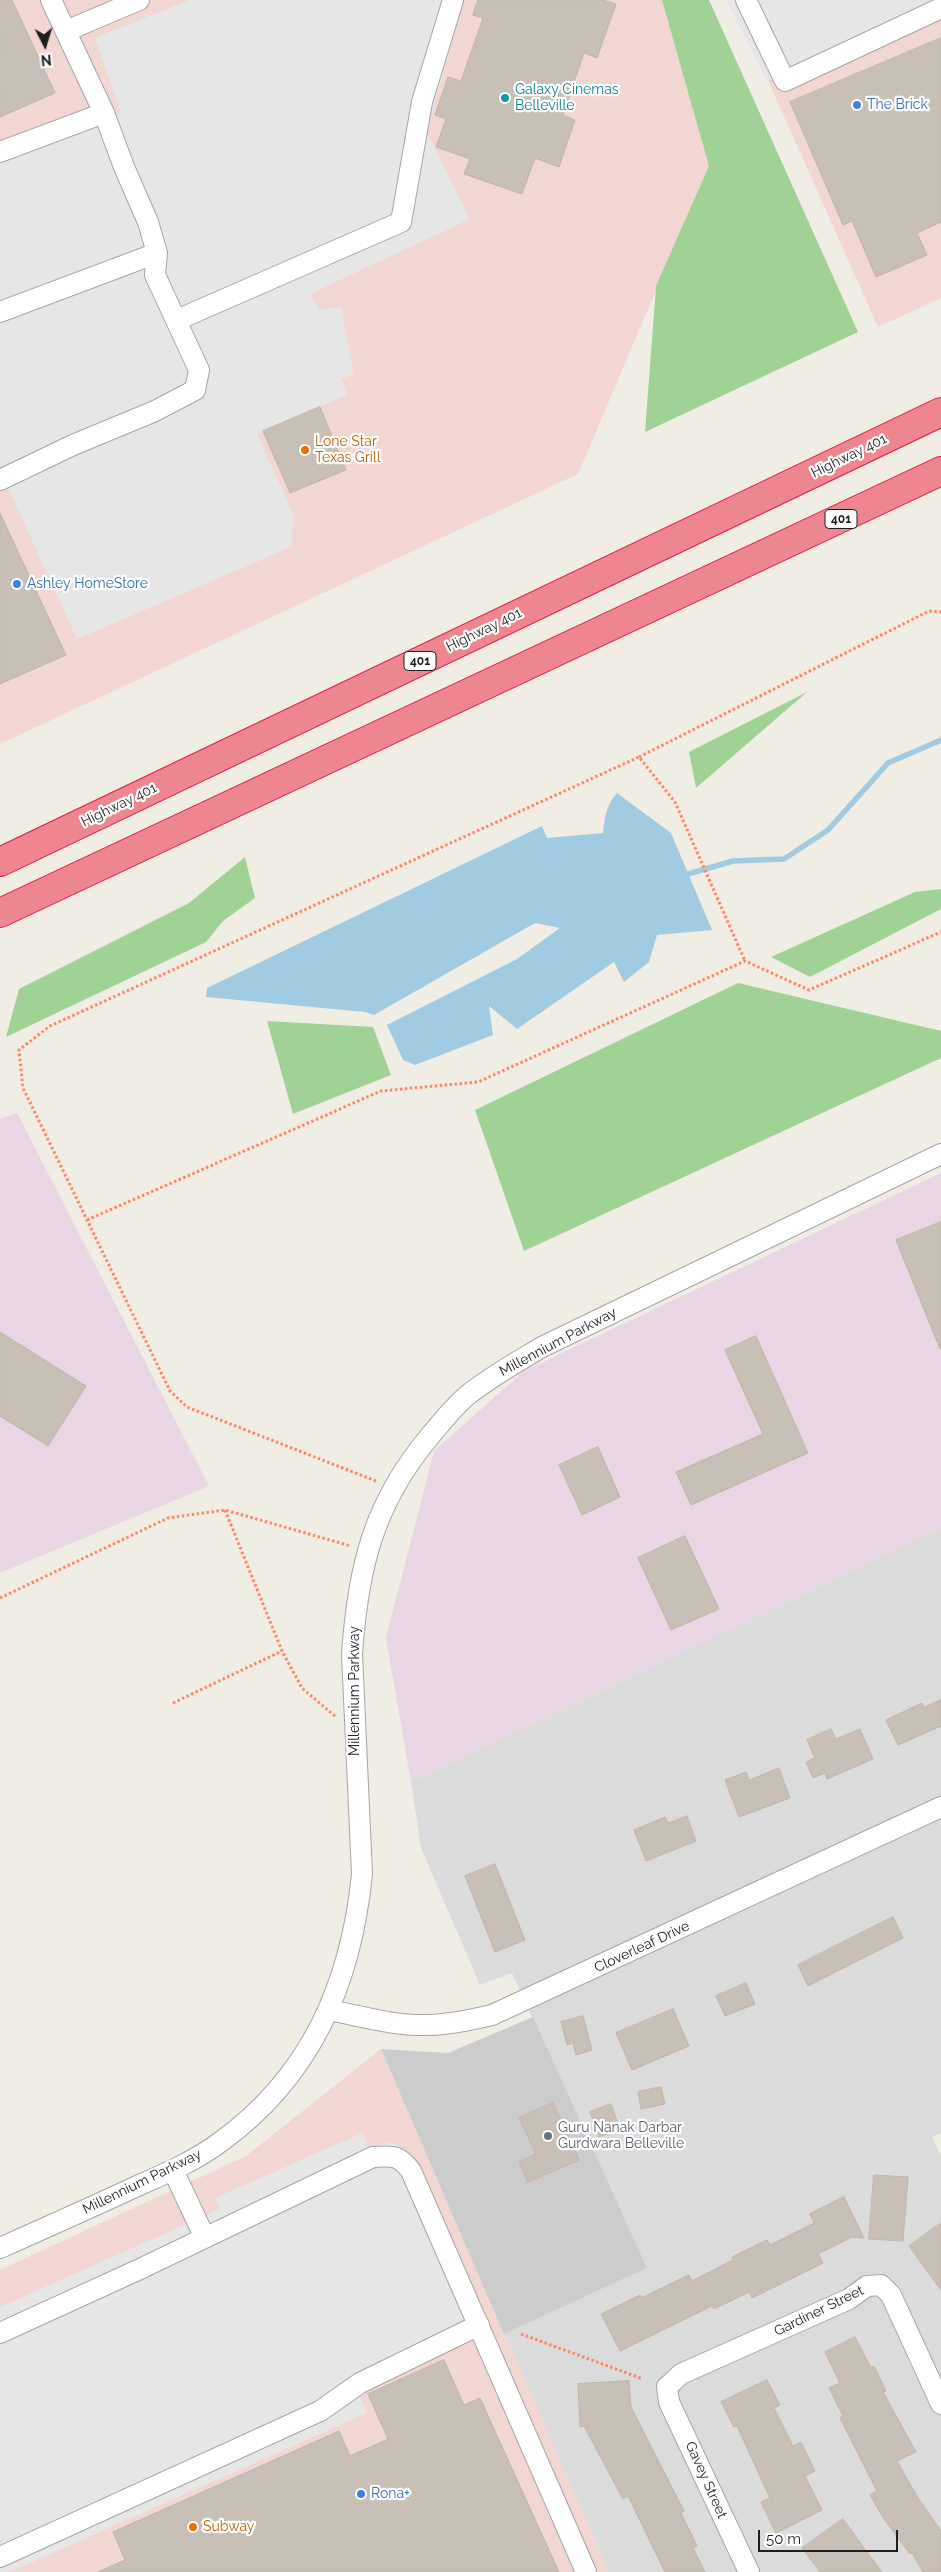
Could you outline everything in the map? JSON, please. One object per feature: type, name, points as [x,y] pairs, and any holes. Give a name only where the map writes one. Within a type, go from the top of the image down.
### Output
[{"type":"highway","name":"Highway 401","points":[[0,862],[941,412]]},
{"type":"highway","name":"401","points":[[0,913],[941,472]]},
{"type":"street","points":[[0,480],[73,445],[155,411],[195,390],[198,370],[155,275],[157,253],[148,222],[124,167],[104,113],[52,0]]},
{"type":"street","points":[[66,31],[138,0]]},
{"type":"street","points":[[177,320],[401,222],[422,102],[453,0]]},
{"type":"street","points":[[746,0],[785,81],[941,8]]},
{"type":"street","points":[[0,152],[104,113]]},
{"type":"street","points":[[0,312],[157,253]]},
{"type":"street","name":"Millennium Parkway","points":[[0,2248],[173,2170],[219,2144],[254,2114],[297,2064],[329,2010],[354,1936],[361,1883],[353,1732],[352,1654],[354,1620],[366,1550],[401,1473],[442,1421],[467,1396],[510,1366],[577,1330],[941,1154]]},
{"type":"street","name":"Cloverleaf Drive","points":[[329,2010],[386,2021],[427,2025],[461,2022],[492,2015],[941,1807]]},
{"type":"street","points":[[0,2333],[373,2157],[395,2156],[404,2162],[411,2171],[586,2572]]},
{"type":"street","points":[[173,2170],[204,2238]]},
{"type":"street","name":"Gardiner Street","points":[[667,2387],[681,2374],[849,2299],[868,2286],[881,2285],[891,2295],[941,2404]]},
{"type":"street","points":[[0,2557],[320,2411],[360,2383],[479,2325]]},
{"type":"street","name":"Gavey Street","points":[[667,2387],[669,2402],[749,2572]]},
{"type":"path","points":[[393,1488],[187,1407],[170,1391],[23,1088],[19,1050],[50,1026],[639,757],[929,612],[941,612]]},
{"type":"path","points":[[639,757],[675,802],[745,961],[809,990],[941,932]]},
{"type":"path","points":[[87,1220],[381,1090],[478,1082],[745,961]]},
{"type":"path","points":[[0,1598],[168,1518],[225,1510],[366,1550]]},
{"type":"path","points":[[225,1510],[282,1651],[302,1688],[353,1732]]},
{"type":"path","points":[[173,1703],[282,1651]]},
{"type":"path","points":[[521,2334],[643,2379]]},
{"type":"shaded area","points":[[0,0],[680,0],[730,116],[578,474],[0,744]]},
{"type":"shaded area","points":[[190,0],[464,0],[427,132],[470,219],[310,294],[319,310],[341,307],[354,375],[341,379],[347,395],[257,434],[294,516],[291,547],[77,639],[0,470],[0,162],[121,113],[95,38]]},
{"type":"shaded area","points":[[726,0],[941,0],[941,1],[767,81]]},
{"type":"shaded area","points":[[732,0],[941,0],[941,298],[878,327]]},
{"type":"shaded area","points":[[17,1113],[209,1486],[0,1573],[0,1119]]},
{"type":"shaded area","points":[[941,1173],[941,1528],[411,1782],[386,1638],[434,1451],[524,1371]]},
{"type":"shaded area","points":[[941,1528],[941,2133],[932,2137],[941,2156],[941,2572],[609,2572],[504,2334],[647,2268],[512,1973],[480,1985],[421,1848],[411,1782]]},
{"type":"shaded area","points":[[533,2017],[647,2268],[504,2334],[381,2049],[448,2053]]},
{"type":"shaded area","points":[[381,2049],[609,2572],[0,2572],[0,2270],[246,2156]]},
{"type":"shaded area","points":[[362,2133],[368,2147],[393,2142],[398,2149],[480,2334],[357,2389],[367,2413],[10,2572],[0,2572],[0,2307],[220,2209],[215,2198]]},
{"type":"green space","points":[[662,0],[709,0],[858,332],[645,432],[656,286],[709,166]]},
{"type":"green space","points":[[807,692],[696,788],[689,752]]},
{"type":"green space","points":[[245,857],[255,898],[223,921],[206,942],[6,1037],[19,989],[189,903]]},
{"type":"green space","points":[[941,889],[941,909],[810,977],[771,957],[915,892]]},
{"type":"green space","points":[[738,983],[941,1031],[941,1058],[524,1251],[475,1110]]},
{"type":"green space","points":[[267,1021],[373,1027],[391,1075],[293,1114]]},
{"type":"water","points":[[617,793],[671,833],[712,930],[657,935],[649,962],[624,982],[614,962],[517,1029],[489,1006],[493,1035],[415,1065],[403,1060],[387,1025],[517,959],[560,928],[535,923],[374,1015],[365,1012],[206,997],[207,988],[542,826],[547,838],[603,833],[604,821],[610,802]]},
{"type":"building","points":[[0,0],[12,0],[55,93],[0,117]]},
{"type":"building","name":"Galaxy Cinemas Belleville","points":[[478,0],[603,0],[616,4],[597,58],[584,53],[563,115],[575,120],[559,167],[535,158],[522,194],[464,174],[470,159],[436,147],[446,119],[435,115],[448,77],[461,81],[483,18],[473,15]]},
{"type":"building","points":[[941,38],[941,222],[917,233],[927,255],[876,277],[852,221],[843,225],[790,102]]},
{"type":"building","name":"Lone Star Texas Grill","points":[[320,407],[346,470],[290,493],[263,431]]},
{"type":"building","name":"Ashley HomeStore","points":[[0,513],[66,655],[0,684]]},
{"type":"building","points":[[941,1222],[941,1349],[940,1349],[896,1240]]},
{"type":"building","points":[[0,1332],[86,1386],[48,1446],[0,1416]]},
{"type":"building","points":[[756,1336],[808,1453],[691,1505],[676,1472],[763,1434],[725,1350]]},
{"type":"building","points":[[598,1447],[620,1497],[582,1515],[559,1465]]},
{"type":"building","points":[[685,1536],[719,1609],[671,1630],[638,1558]]},
{"type":"building","points":[[941,1700],[941,1726],[898,1745],[886,1720],[922,1703],[924,1707]]},
{"type":"building","points":[[831,1729],[836,1739],[860,1729],[873,1759],[827,1779],[825,1773],[813,1778],[806,1762],[815,1758],[807,1740]]},
{"type":"building","points":[[779,1768],[790,1798],[739,1817],[725,1780],[746,1772],[749,1780]]},
{"type":"building","points":[[687,1816],[696,1841],[646,1861],[634,1830],[665,1817],[668,1823]]},
{"type":"building","points":[[495,1864],[525,1940],[495,1952],[465,1876]]},
{"type":"building","points":[[893,1917],[903,1938],[808,1986],[798,1965]]},
{"type":"building","points":[[746,1983],[755,2004],[725,2016],[716,1996]]},
{"type":"building","points":[[673,2009],[689,2046],[632,2070],[616,2033]]},
{"type":"building","points":[[583,2016],[592,2050],[576,2055],[573,2043],[567,2045],[561,2022]]},
{"type":"building","points":[[661,2087],[665,2104],[641,2109],[638,2092]]},
{"type":"building","name":"Guru Nanak Darbar Gurdwara Belleville","points":[[553,2103],[579,2160],[528,2182],[519,2162],[536,2154],[519,2118]]},
{"type":"building","points":[[611,2104],[620,2129],[599,2137],[590,2112]]},
{"type":"building","points":[[874,2175],[908,2177],[903,2241],[869,2239]]},
{"type":"building","points":[[844,2197],[864,2238],[852,2237],[818,2254],[823,2263],[752,2298],[749,2292],[714,2309],[712,2306],[620,2351],[601,2314],[640,2295],[641,2298],[689,2275],[692,2281],[733,2260],[732,2257],[767,2240],[770,2245],[814,2223],[810,2214]]},
{"type":"building","points":[[941,2223],[941,2290],[909,2246]]},
{"type":"building","points":[[855,2337],[871,2368],[874,2366],[886,2391],[883,2392],[916,2452],[897,2461],[918,2498],[941,2531],[941,2572],[923,2572],[912,2553],[910,2554],[884,2519],[870,2495],[877,2491],[840,2418],[843,2416],[829,2388],[840,2383],[825,2352]]},
{"type":"building","name":"Rona+","points":[[444,2360],[464,2405],[480,2398],[559,2572],[98,2572],[125,2560],[113,2532],[339,2431],[350,2456],[388,2439],[368,2394]]},
{"type":"building","points":[[767,2380],[780,2405],[774,2408],[793,2446],[801,2442],[815,2471],[805,2476],[822,2510],[776,2533],[761,2502],[770,2498],[737,2426],[734,2427],[721,2402]]},
{"type":"building","points":[[629,2381],[631,2407],[684,2511],[681,2513],[697,2546],[693,2548],[705,2572],[665,2572],[628,2496],[623,2499],[584,2426],[580,2427],[578,2384]]},
{"type":"building","points":[[843,2519],[882,2572],[820,2572],[802,2548]]},
{"type":"waterway","points":[[688,874],[733,861],[784,859],[828,830],[888,763],[941,740]]},
{"type":"place","name":"Galaxy Cinemas Belleville","points":[[505,98]]},
{"type":"place","name":"The Brick","points":[[857,105]]},
{"type":"place","name":"Lone Star Texas Grill","points":[[305,450]]},
{"type":"place","name":"Ashley HomeStore","points":[[17,584]]},
{"type":"place","name":"Guru Nanak Darbar Gurdwara Belleville","points":[[548,2136]]},
{"type":"place","name":"Rona+","points":[[361,2494]]},
{"type":"place","name":"Subway","points":[[193,2527]]}]
